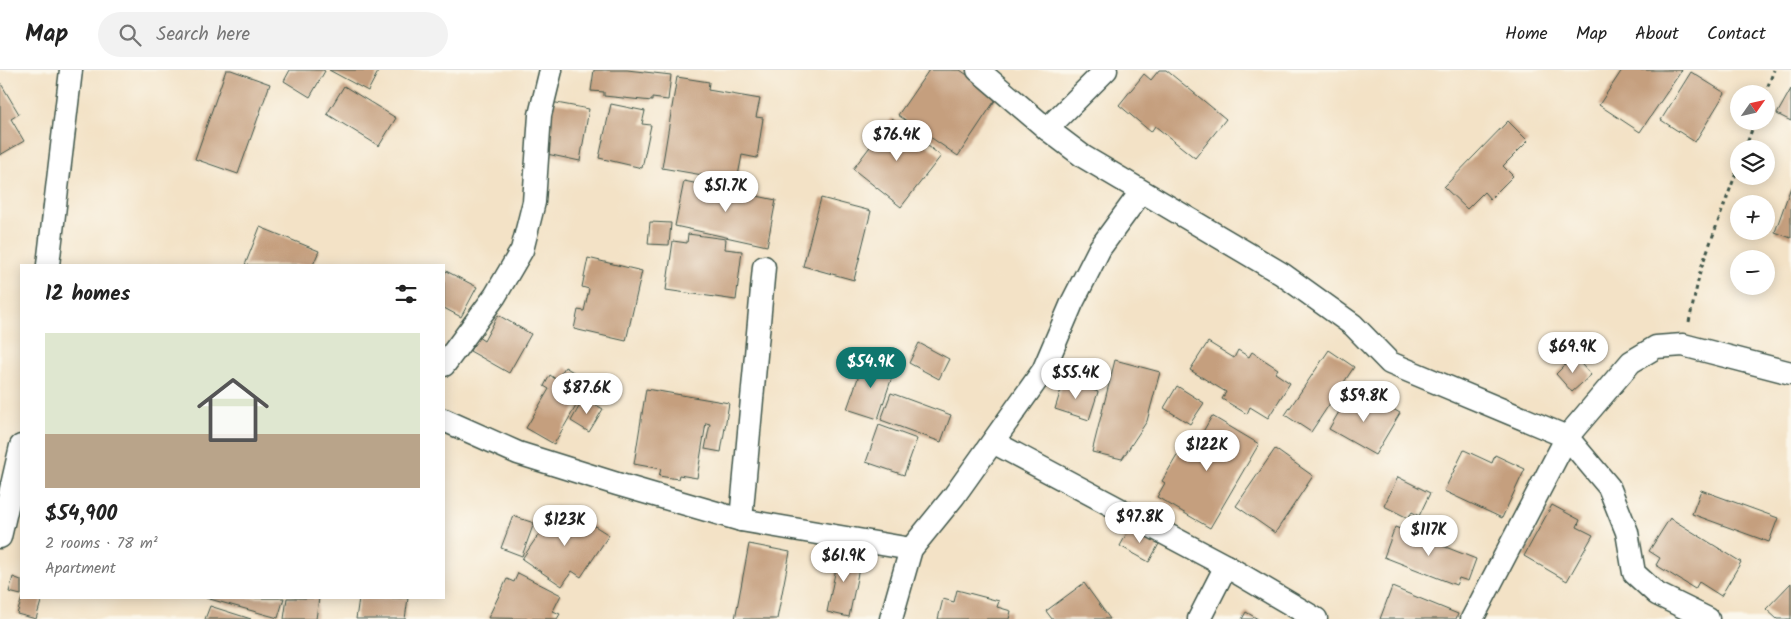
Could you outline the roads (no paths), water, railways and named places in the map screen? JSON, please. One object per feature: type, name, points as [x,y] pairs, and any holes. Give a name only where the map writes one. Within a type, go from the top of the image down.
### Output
[{"type":"street","points":[[48,264],[72,70]]},
{"type":"street","points":[[445,364],[494,296],[522,250],[534,202],[540,116],[551,70]]},
{"type":"street","points":[[978,70],[1047,129],[1084,157],[1282,274],[1353,325],[1390,363],[1567,437],[1609,487],[1628,532],[1634,573],[1658,594],[1708,619]]},
{"type":"street","points":[[1047,129],[1106,70]]},
{"type":"street","points":[[891,619],[911,549],[954,496],[1043,371],[1072,303],[1100,248],[1141,192]]},
{"type":"street","points":[[741,520],[764,267]]},
{"type":"street","points":[[1472,619],[1567,437],[1631,362],[1656,346],[1683,345],[1791,373]]},
{"type":"street","points":[[445,420],[518,453],[741,520],[911,549]]},
{"type":"street","points":[[993,442],[1226,566],[1316,619]]},
{"type":"street","points":[[1,524],[20,450]]},
{"type":"street","points":[[1199,619],[1226,566]]}]
